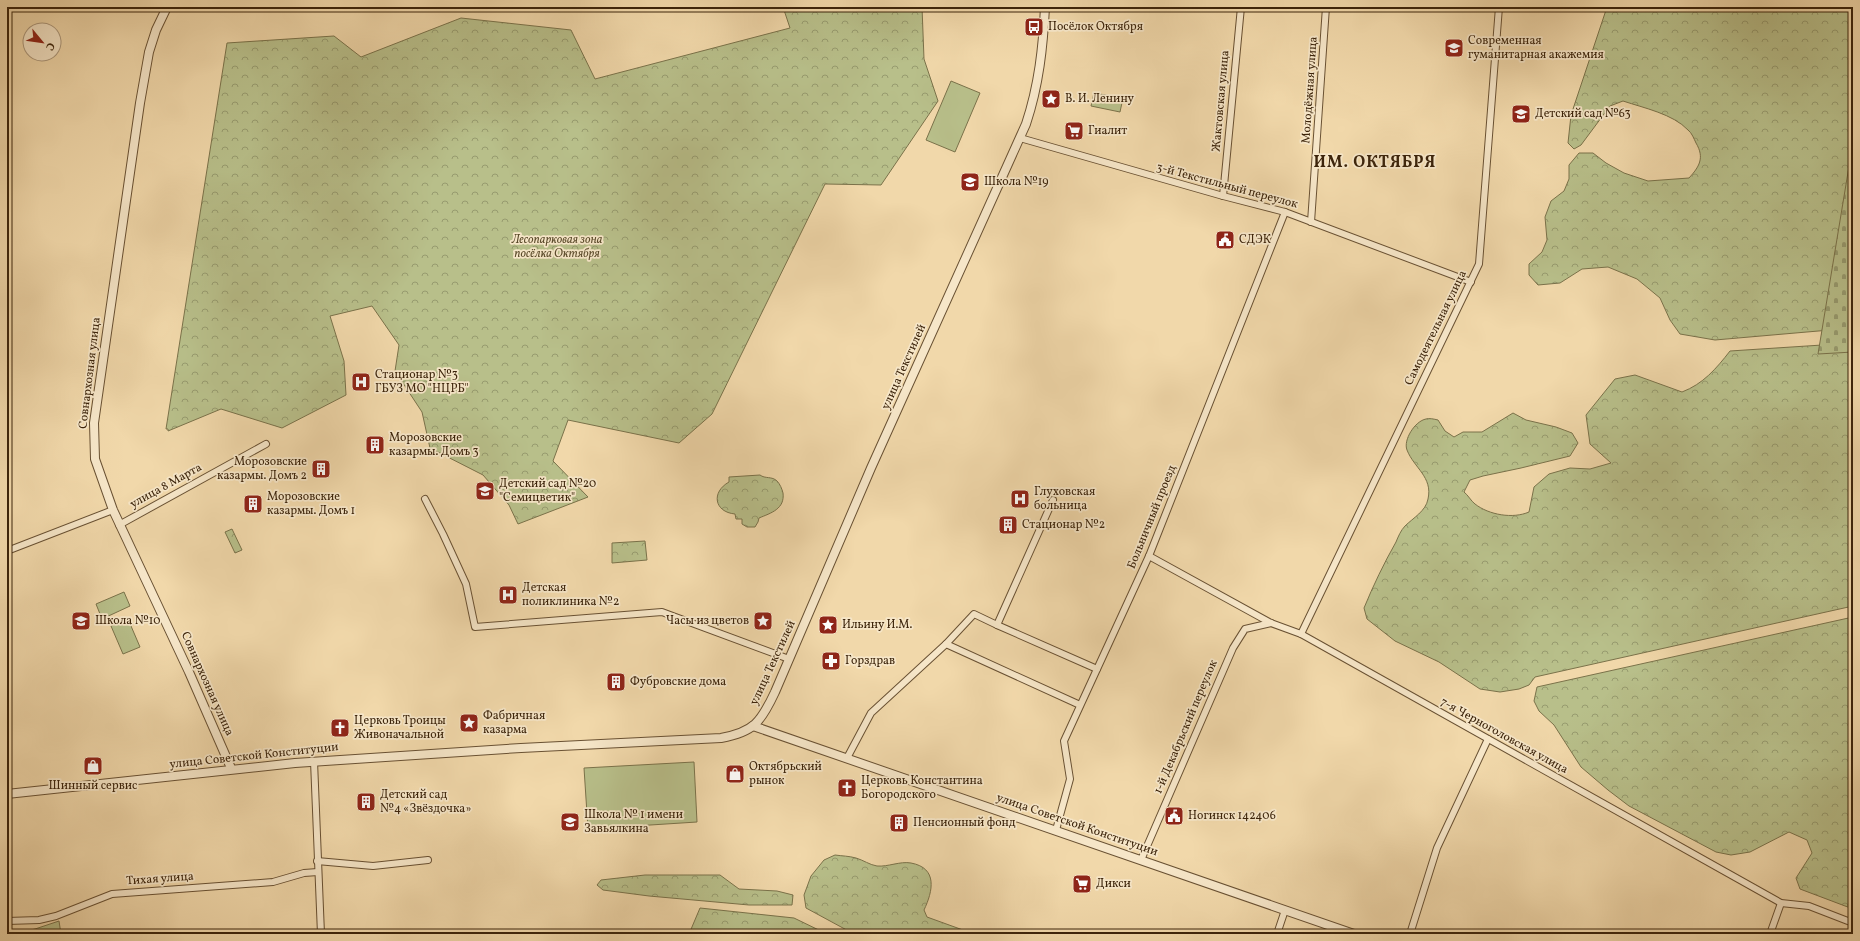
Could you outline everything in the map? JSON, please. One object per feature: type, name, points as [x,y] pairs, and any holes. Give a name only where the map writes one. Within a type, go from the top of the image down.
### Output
[{"type":"street","name":"Совнархозная улица","points":[[167,7],[156,30],[149,52],[94,423],[95,458],[113,510],[189,672],[231,768]]},
{"type":"street","name":"улица Текстилей","points":[[753,726],[759,721],[769,704],[871,468],[1020,138],[1036,90],[1043,48],[1045,7]]},
{"type":"street","name":"Жактовская улица","points":[[1223,196],[1241,7]]},
{"type":"street","name":"Молодёжная улица","points":[[1311,222],[1326,7]]},
{"type":"street","name":"Самодеятельная улица","points":[[1301,634],[1479,264],[1499,7]]},
{"type":"street","name":"3-й Текстильный переулок","points":[[1020,138],[1223,196],[1285,212],[1471,282]]},
{"type":"street","name":"Больничный проезд","points":[[1056,830],[1070,779],[1064,740],[1149,556],[1285,212]]},
{"type":"street","name":"улица 8 Марта","points":[[120,525],[266,444]]},
{"type":"street","points":[[425,499],[466,584],[475,628],[662,612],[789,659]]},
{"type":"street","points":[[997,625],[1053,500]]},
{"type":"street","points":[[7,551],[113,510]]},
{"type":"street","name":"7-я Черноголовская улица","points":[[1149,556],[1270,623],[1301,634],[1781,903],[1808,906],[1853,922]]},
{"type":"street","points":[[847,758],[871,713],[946,644],[974,614],[1097,669]]},
{"type":"street","name":"1-й Декабрьский переулок","points":[[1141,860],[1233,648],[1245,629],[1270,623]]},
{"type":"street","points":[[946,644],[1080,705]]},
{"type":"street","name":"улица Советской Конституции","points":[[7,794],[231,768],[314,761],[499,749],[721,738],[742,734],[753,726],[1354,934]]},
{"type":"street","points":[[1410,934],[1437,848],[1488,739]]},
{"type":"street","points":[[314,761],[320,934]]},
{"type":"street","points":[[317,861],[373,866],[428,860]]},
{"type":"street","name":"Тихая улица","points":[[7,921],[39,920],[56,916],[112,894],[273,882],[304,873],[318,872]]},
{"type":"street","points":[[1770,934],[1781,903]]},
{"type":"street","points":[[1277,934],[1285,910]]},
{"type":"green space","name":"Лесопарковая зона посёлка Октября","points":[[783,7],[922,7],[924,59],[938,101],[881,185],[825,184],[712,414],[679,443],[568,420],[553,461],[588,497],[518,524],[509,505],[483,475],[430,448],[422,412],[395,371],[399,345],[372,306],[330,316],[344,361],[346,395],[282,428],[221,409],[168,431],[168,429],[166,429],[227,43],[334,36],[361,57],[461,18],[571,30],[595,79],[790,28]]},
{"type":"green space","points":[[1607,7],[1853,7],[1853,328],[1715,340],[1680,334],[1670,320],[1660,298],[1637,279],[1608,267],[1582,269],[1560,283],[1538,285],[1529,275],[1529,264],[1542,252],[1547,240],[1545,217],[1551,201],[1564,191],[1569,179],[1569,165],[1579,153],[1593,153],[1606,163],[1624,173],[1648,181],[1689,178],[1696,170],[1700,162],[1699,148],[1691,133],[1682,124],[1658,112],[1623,101],[1610,106],[1581,145],[1574,149],[1568,143],[1571,115]]},
{"type":"green space","points":[[951,81],[980,93],[955,152],[926,140]]},
{"type":"green space","points":[[1094,93],[1123,98],[1120,112],[1091,106]]},
{"type":"green space","points":[[1853,142],[1853,352],[1818,354]]},
{"type":"green space","points":[[1853,343],[1853,606],[1535,677],[1529,685],[1519,689],[1500,692],[1480,689],[1439,662],[1395,641],[1367,619],[1364,608],[1402,529],[1422,511],[1427,503],[1429,491],[1428,485],[1422,473],[1410,456],[1406,446],[1408,436],[1414,427],[1422,420],[1438,420],[1445,431],[1454,437],[1463,432],[1482,432],[1513,413],[1526,420],[1556,427],[1572,433],[1578,443],[1570,456],[1470,480],[1464,492],[1474,503],[1487,511],[1501,515],[1523,514],[1529,512],[1534,487],[1549,474],[1570,468],[1590,469],[1611,463],[1590,444],[1586,415],[1615,379],[1635,375],[1682,392],[1690,389],[1709,375],[1730,351]]},
{"type":"green space","points":[[760,475],[777,481],[783,493],[782,503],[776,510],[759,518],[755,527],[747,527],[742,524],[742,519],[736,519],[735,514],[723,510],[719,506],[717,496],[723,486],[729,482],[729,477]]},
{"type":"green space","points":[[232,529],[242,550],[235,553],[225,532]]},
{"type":"green space","points":[[645,541],[647,560],[612,563],[612,543]]},
{"type":"green space","points":[[124,592],[130,606],[102,619],[96,604]]},
{"type":"green space","points":[[1853,617],[1853,909],[1800,889],[1796,878],[1812,853],[1807,840],[1789,832],[1750,852],[1731,855],[1716,852],[1629,806],[1581,767],[1554,725],[1539,711],[1534,701],[1537,687]]},
{"type":"green space","points":[[128,619],[140,647],[123,654],[111,626]]},
{"type":"green space","points":[[694,762],[697,822],[588,829],[584,768]]},
{"type":"green space","points":[[835,855],[856,858],[877,866],[911,863],[920,866],[926,870],[931,881],[930,895],[924,910],[927,917],[974,934],[854,934],[806,908],[804,895],[811,876],[824,860]]},
{"type":"green space","points":[[645,875],[720,875],[739,889],[777,891],[793,895],[792,905],[749,905],[649,896],[603,890],[597,885],[601,880]]},
{"type":"green space","points":[[700,908],[794,918],[827,934],[689,934]]},
{"type":"green space","points":[[59,921],[61,934],[7,934],[7,930],[26,931]]},
{"type":"place","name":"Посёлок Октября","points":[[1034,27]]},
{"type":"place","name":"Современная гуманитарная акажемия","points":[[1454,48]]},
{"type":"place","name":"В. И. Ленину","points":[[1051,99]]},
{"type":"place","name":"Детский сад №63","points":[[1521,114]]},
{"type":"place","name":"Гиалит","points":[[1074,131]]},
{"type":"place","name":"Школа №19","points":[[970,182]]},
{"type":"place","name":"СДЭК","points":[[1225,240]]},
{"type":"place","name":"Стационар №3 ГБУЗ МО \"НЦРБ\"","points":[[361,382]]},
{"type":"place","name":"Морозовские казармы. Домъ 3","points":[[375,445]]},
{"type":"place","name":"Морозовские казармы. Домъ 2","points":[[321,469]]},
{"type":"place","name":"Детский сад №20 \"Семицветик\"","points":[[485,491]]},
{"type":"place","name":"Глуховская больница","points":[[1020,499]]},
{"type":"place","name":"Морозовские казармы. Домъ 1","points":[[253,504]]},
{"type":"place","name":"Стационар №2","points":[[1008,525]]},
{"type":"place","name":"Детская поликлиника №2","points":[[508,595]]},
{"type":"place","name":"Школа №10","points":[[81,621]]},
{"type":"place","name":"Часы из цветов","points":[[763,621]]},
{"type":"place","name":"Ильину И.М.","points":[[828,625]]},
{"type":"place","name":"Горздрав","points":[[831,661]]},
{"type":"place","name":"Фубровские дома","points":[[616,682]]},
{"type":"place","name":"Фабричная казарма","points":[[469,723]]},
{"type":"place","name":"Церковь Троицы Живоначальной","points":[[340,728]]},
{"type":"place","name":"Шинный сервис","points":[[93,766]]},
{"type":"place","name":"Октябрьский рынок","points":[[735,774]]},
{"type":"place","name":"Церковь Константина Богородского","points":[[847,788]]},
{"type":"place","name":"Детский сад №4 «Звёздочка»","points":[[366,802]]},
{"type":"place","name":"Ногинск 142406","points":[[1174,816]]},
{"type":"place","name":"Школа № 1 имени Завьялкина","points":[[570,822]]},
{"type":"place","name":"Пенсионный фонд","points":[[899,823]]},
{"type":"place","name":"Дикси","points":[[1082,884]]},
{"type":"district","name":"ИМ. ОКТЯБРЯ","points":[[1375,163]]}]
